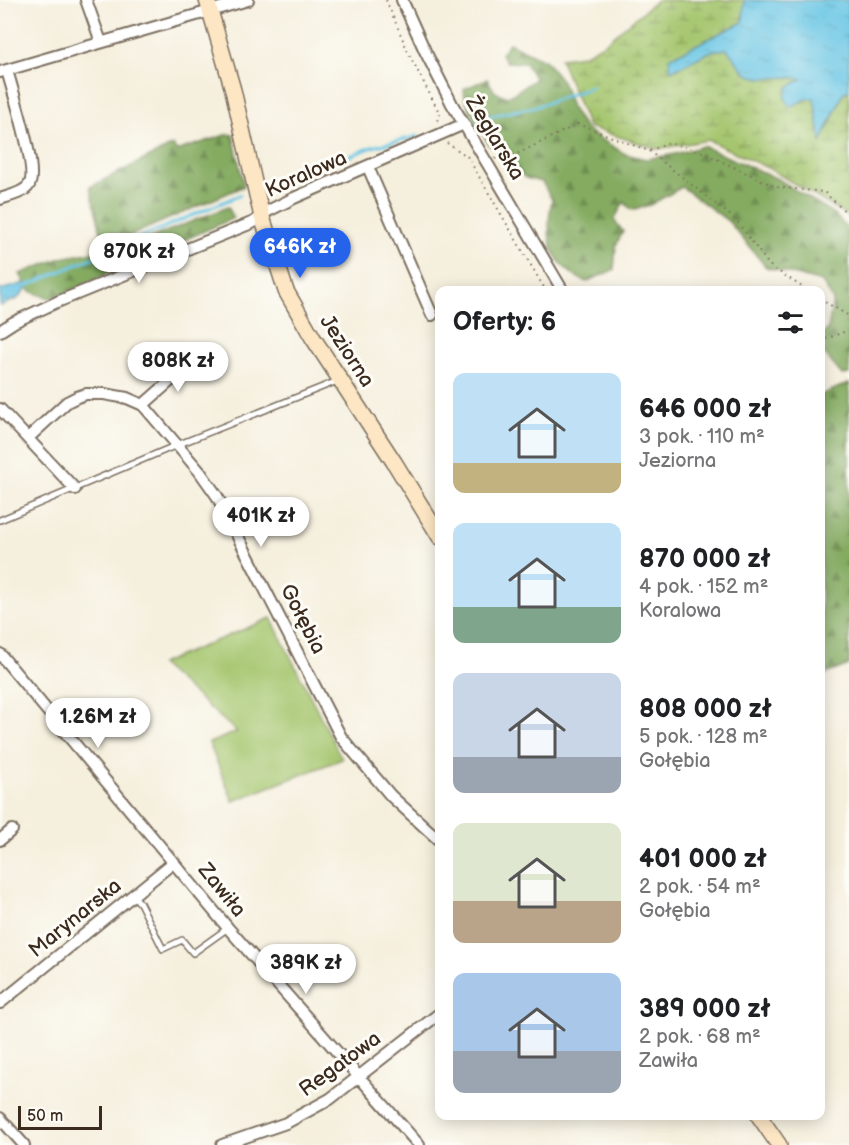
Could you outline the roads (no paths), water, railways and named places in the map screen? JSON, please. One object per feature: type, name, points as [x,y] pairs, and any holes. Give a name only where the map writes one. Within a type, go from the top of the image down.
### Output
[{"type":"street","points":[[86,0],[101,42]]},
{"type":"street","points":[[0,199],[24,190],[31,182],[33,175],[26,142],[2,69],[101,42],[209,5],[248,0]]},
{"type":"street","name":"Żeglarska","points":[[402,0],[425,51],[464,124],[560,286]]},
{"type":"street","name":"Jeziorna","points":[[209,5],[233,90],[262,217],[286,291],[435,529]]},
{"type":"street","name":"Koralowa","points":[[0,331],[57,302],[262,217],[266,212],[294,198],[464,124]]},
{"type":"street","points":[[368,167],[432,315]]},
{"type":"street","points":[[28,438],[67,402],[86,394],[115,395],[143,405],[194,360]]},
{"type":"street","name":"Gołębia","points":[[143,405],[200,472],[228,514],[341,737],[391,796],[435,836]]},
{"type":"street","points":[[0,409],[75,489]]},
{"type":"street","name":"Zawiła","points":[[0,654],[228,928],[419,1145]]},
{"type":"street","points":[[0,840],[12,830]]},
{"type":"street","name":"Marynarska","points":[[0,1003],[174,862]]},
{"type":"street","name":"Regatowa","points":[[222,1145],[286,1123],[330,1099],[435,1017]]},
{"type":"street","points":[[0,1118],[24,1145]]},
{"type":"street","points":[[762,1120],[778,1145]]},
{"type":"lane","points":[[0,520],[340,380]]},
{"type":"lane","points":[[133,895],[140,903],[163,949],[182,940],[193,953],[228,928]]},
{"type":"water","points":[[744,0],[849,0],[849,91],[844,92],[821,142],[814,98],[806,99],[790,107],[785,98],[788,87],[802,79],[762,78],[749,75],[727,49],[712,51],[671,71],[669,58],[743,22]]},
{"type":"water","points":[[25,283],[27,288],[17,299],[0,306],[0,290]]},
{"type":"waterway","points":[[477,119],[538,106],[592,87]]},
{"type":"waterway","points":[[271,186],[284,183],[372,147],[418,136]]},
{"type":"waterway","points":[[24,287],[240,195]]}]
